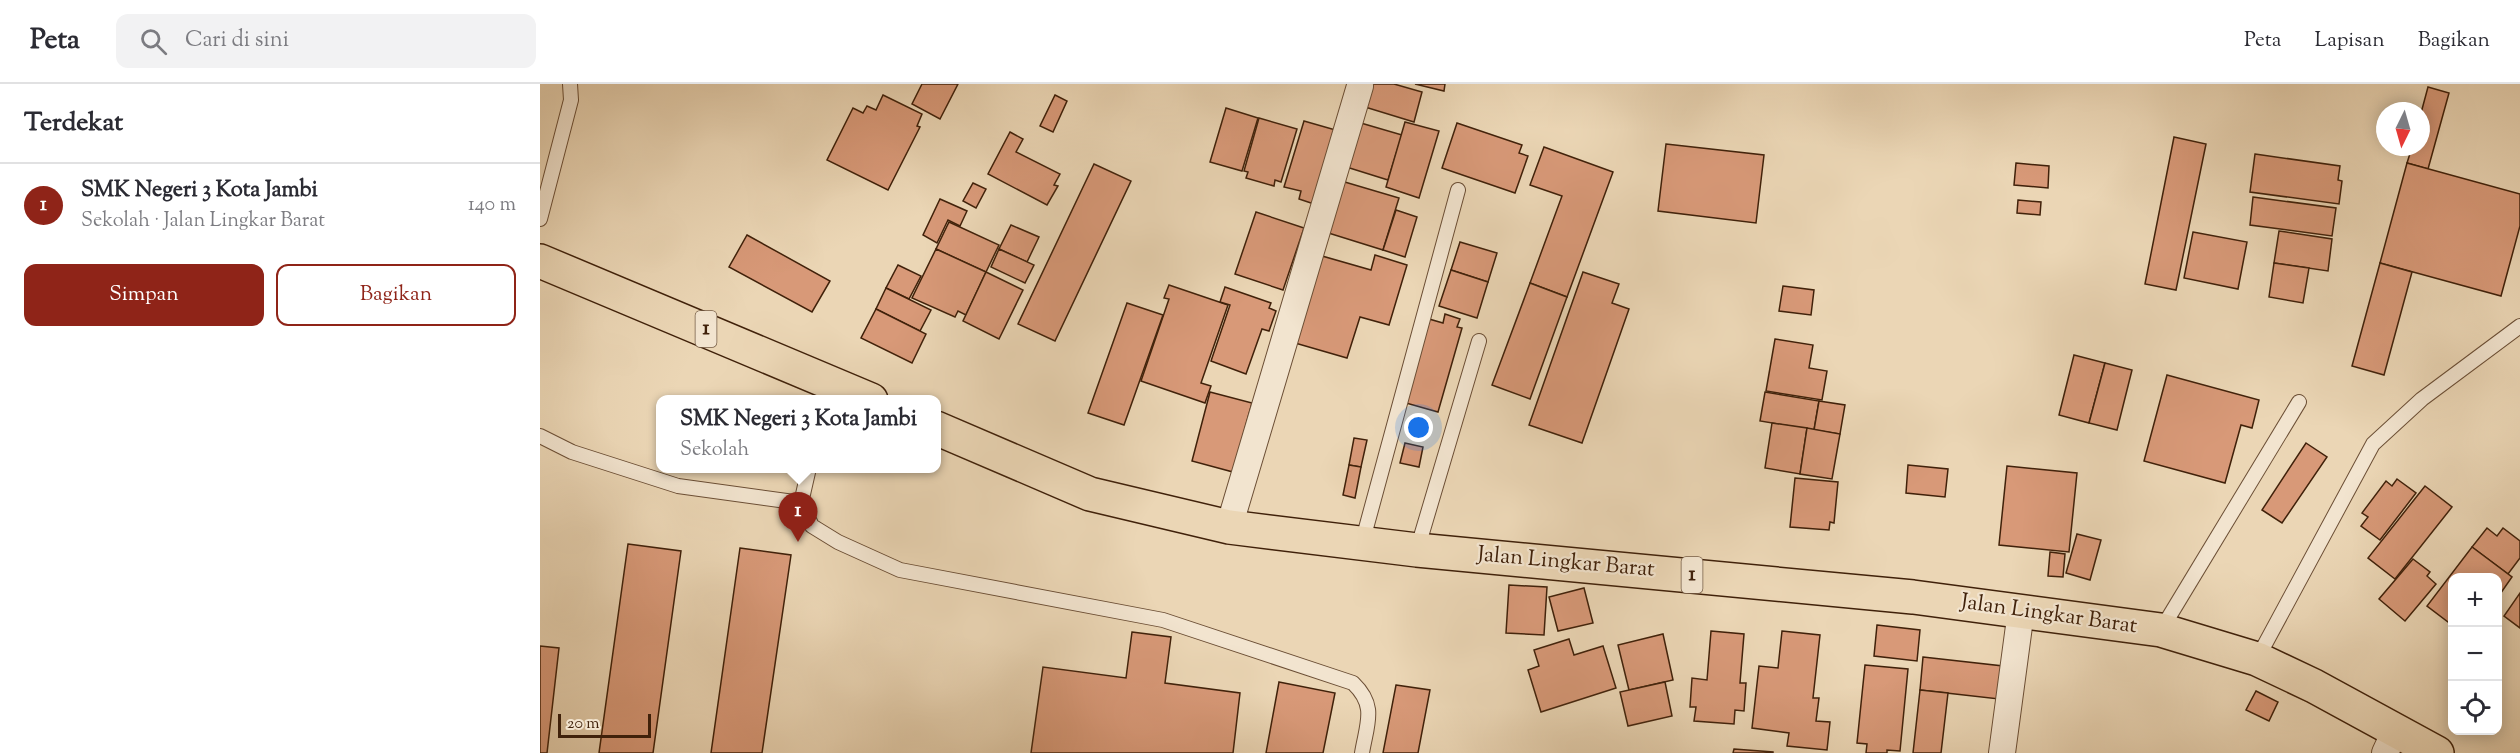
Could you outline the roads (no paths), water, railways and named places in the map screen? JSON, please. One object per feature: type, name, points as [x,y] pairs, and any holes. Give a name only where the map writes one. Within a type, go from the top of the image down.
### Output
[{"type":"highway","name":"1","points":[[540,261],[826,390],[851,395]]},
{"type":"highway","name":"Jalan Lingkar Barat","points":[[941,430],[1090,494],[1229,527],[1417,549],[1902,595],[2161,630],[2257,659],[2390,741],[2437,753]]},
{"type":"street","points":[[1229,527],[1360,86]]},
{"type":"street","points":[[2002,753],[2020,611]]},
{"type":"lane","points":[[540,219],[571,100],[570,84]]},
{"type":"lane","points":[[1362,543],[1458,190]]},
{"type":"lane","points":[[2257,659],[2373,444],[2422,399],[2520,326]]},
{"type":"lane","points":[[1417,549],[1479,341]]},
{"type":"lane","points":[[2161,630],[2299,402]]},
{"type":"lane","points":[[540,436],[572,452],[678,486],[801,503]]},
{"type":"lane","points":[[808,473],[801,503],[812,526],[838,542],[900,570],[1162,620],[1353,683],[1365,695],[1369,711],[1362,753]]},
{"type":"place","name":"SMK Negeri 3 Kota Jambi","points":[[798,542]]}]
